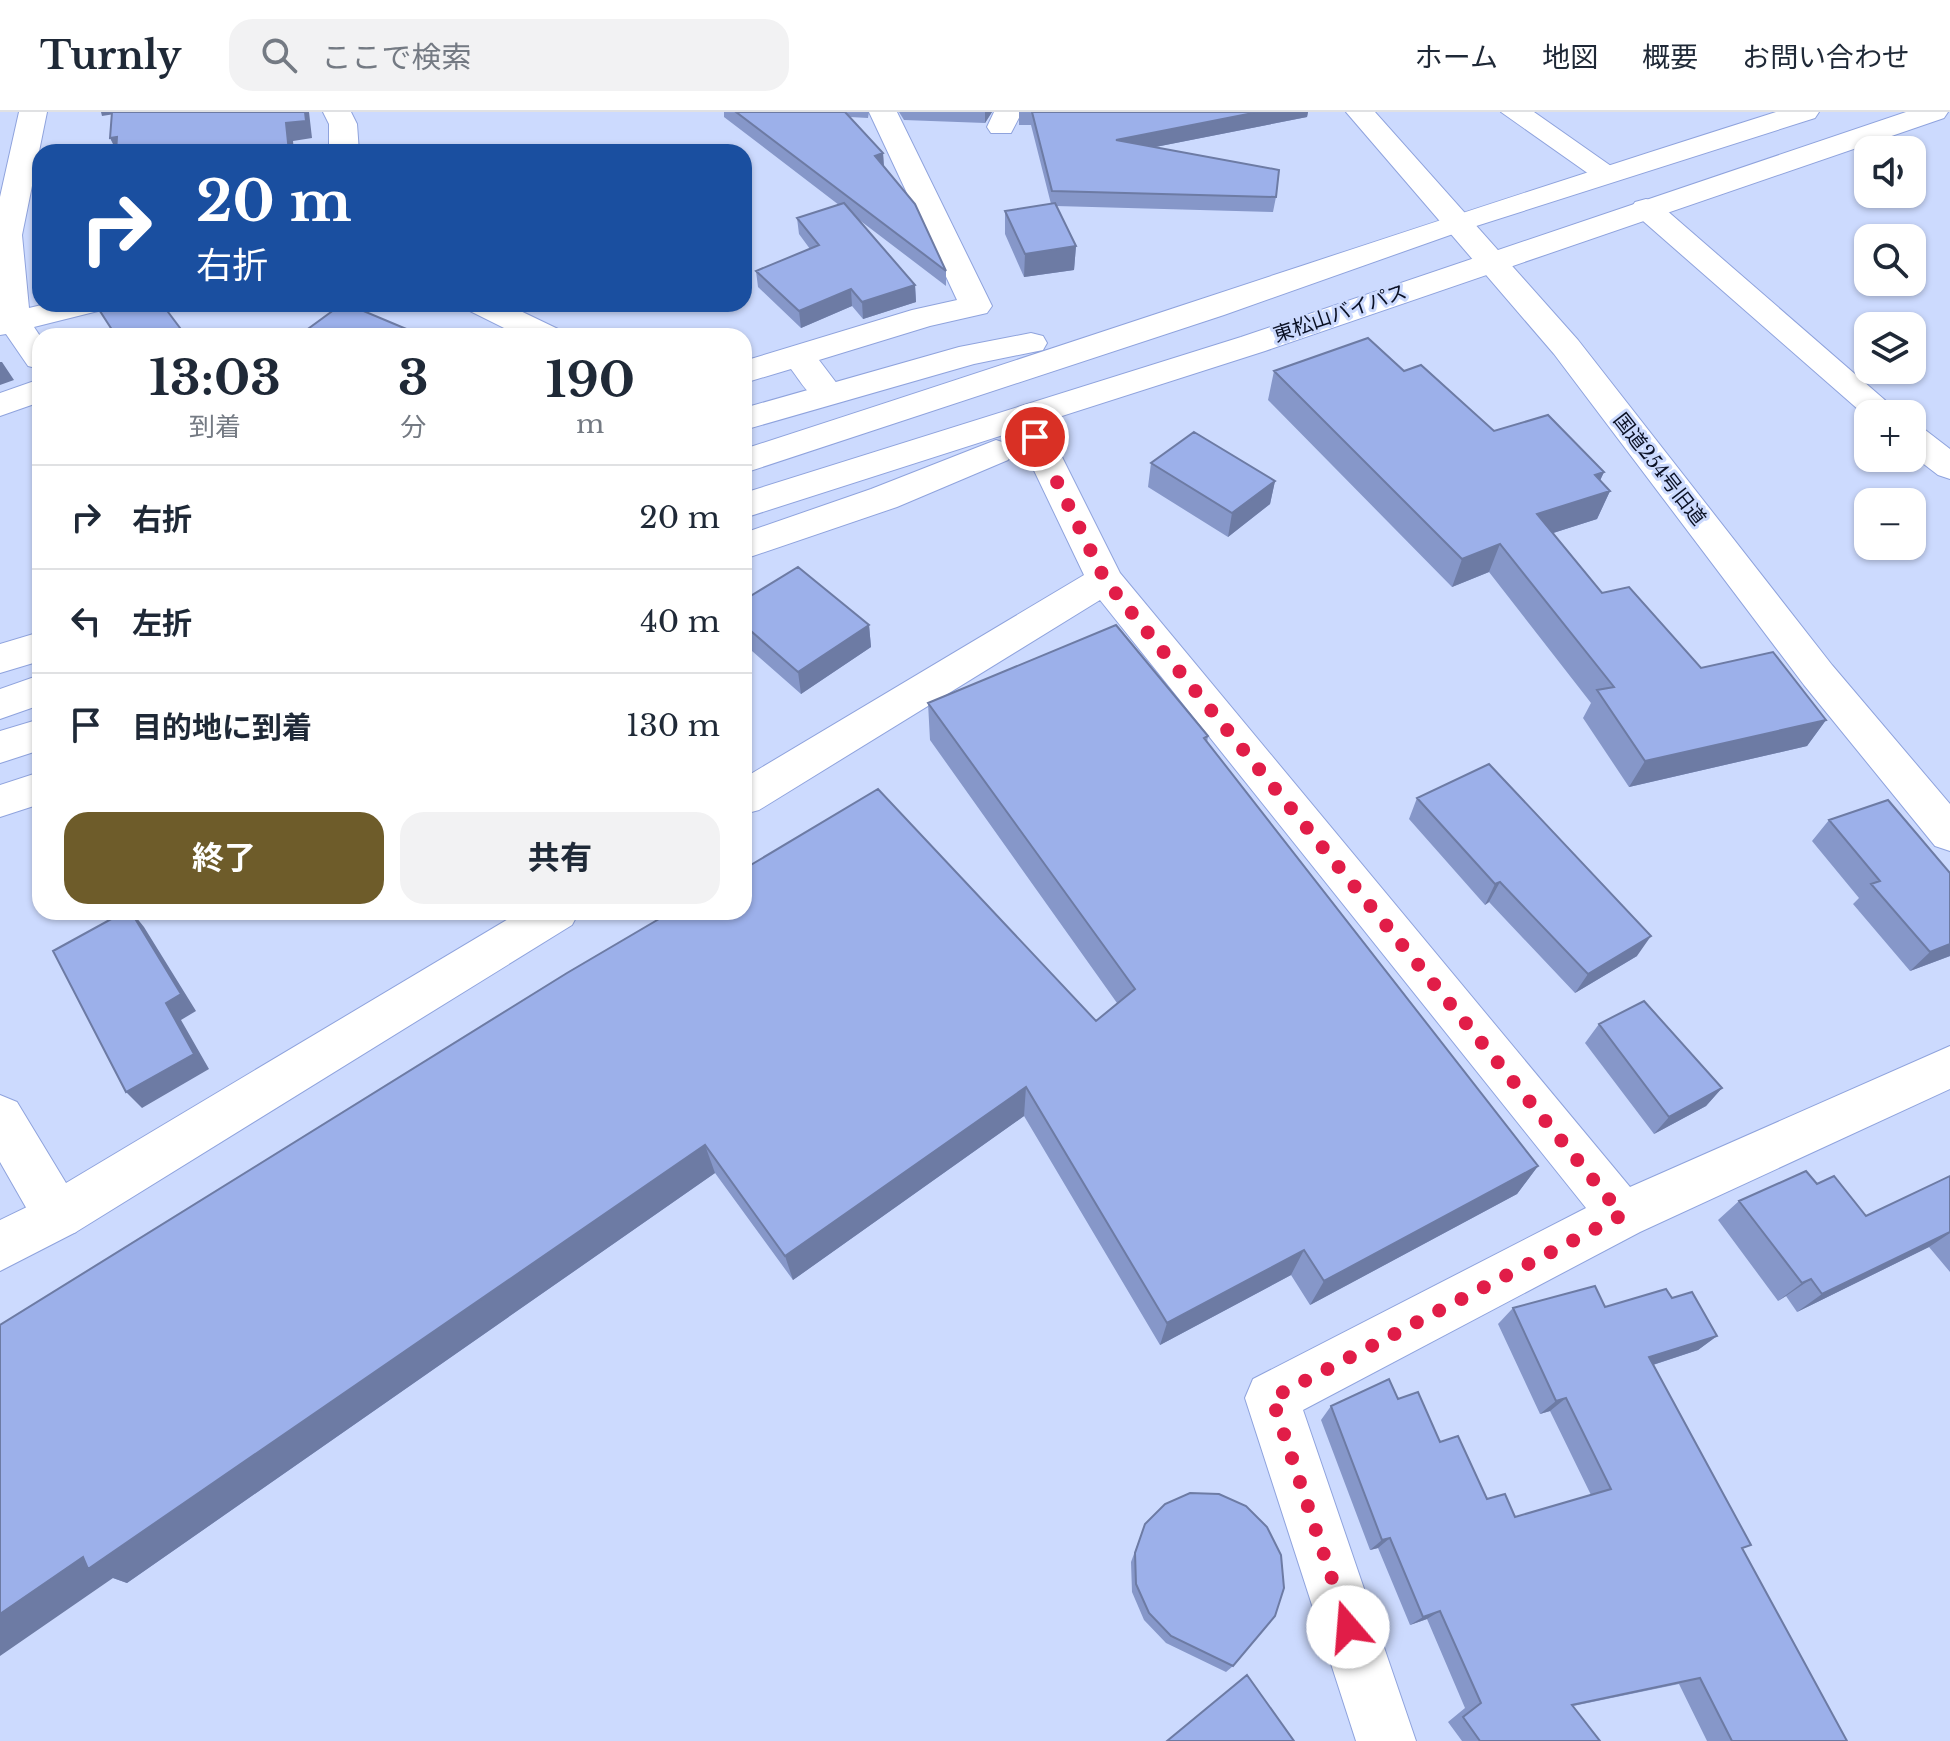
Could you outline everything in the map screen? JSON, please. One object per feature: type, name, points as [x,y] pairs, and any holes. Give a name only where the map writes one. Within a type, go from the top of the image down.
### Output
[{"type":"main road","points":[[32,350],[7,323],[7,235],[33,112]]},
{"type":"main road","points":[[337,112],[343,124],[344,144]]},
{"type":"main road","points":[[752,370],[923,317],[976,306],[883,112]]},
{"type":"main road","name":"国道254号旧道","points":[[1360,112],[1566,347],[1818,675],[1950,834]]},
{"type":"main road","points":[[1515,112],[1606,173]]},
{"type":"main road","name":"東松山バイパス","points":[[752,458],[1213,308],[1606,173],[1805,112]]},
{"type":"main road","name":"東松山バイパス","points":[[752,503],[1253,344],[1492,260],[1934,112]]},
{"type":"main road","points":[[1646,208],[1868,400]]},
{"type":"main road","points":[[752,416],[971,354],[1213,308]]},
{"type":"main road","points":[[7,323],[53,312]]},
{"type":"main road","points":[[497,312],[530,328]]},
{"type":"main road","points":[[752,543],[884,498],[1253,344]]},
{"type":"main road","points":[[798,356],[827,393]]},
{"type":"main road","points":[[0,405],[32,393]]},
{"type":"main road","points":[[1035,437],[1105,580],[1622,1215]]},
{"type":"main road","points":[[1926,448],[1950,467]]},
{"type":"main road","points":[[752,793],[1105,580]]},
{"type":"main road","points":[[0,659],[32,649]]},
{"type":"main road","points":[[0,704],[32,693]]},
{"type":"main road","points":[[0,747],[32,737]]},
{"type":"main road","points":[[0,801],[32,791]]},
{"type":"main road","points":[[0,1247],[58,1215],[544,920]]},
{"type":"main road","points":[[1386,1741],[1272,1398],[1622,1215],[1950,1067]]},
{"type":"main road","points":[[0,1117],[58,1215]]},
{"type":"building","points":[[112,112],[305,112],[306,121],[286,123],[288,144],[117,144],[117,137],[110,138]]},
{"type":"building","points":[[736,112],[845,112],[883,153],[875,156],[915,204],[946,271]]},
{"type":"building","points":[[1032,112],[1258,112],[1116,140],[1279,170],[1276,197],[1052,191]]},
{"type":"building","points":[[844,203],[915,285],[862,302],[851,289],[799,311],[756,271],[819,245],[797,218]]},
{"type":"building","points":[[1055,203],[1076,246],[1025,254],[1005,211]]},
{"type":"building","points":[[101,312],[168,312],[180,328],[111,328]]},
{"type":"building","points":[[331,312],[366,312],[404,328],[309,328]]},
{"type":"building","points":[[1368,338],[1404,371],[1421,365],[1494,431],[1548,415],[1604,472],[1595,475],[1610,491],[1537,514],[1602,593],[1629,587],[1701,668],[1773,652],[1826,720],[1645,761],[1597,690],[1614,687],[1500,544],[1462,559],[1274,371]]},
{"type":"building","points":[[1194,432],[1275,481],[1232,513],[1151,463]]},
{"type":"building","points":[[798,567],[869,625],[798,672],[752,632],[752,595]]},
{"type":"building","points":[[1116,625],[1208,736],[1204,738],[1538,1166],[1324,1281],[1304,1250],[1167,1323],[1026,1087],[785,1256],[705,1145],[88,1569],[83,1557],[0,1614],[0,1325],[657,920],[752,920],[752,864],[878,789],[1096,1021],[1135,989],[928,703]]},
{"type":"building","points":[[1489,764],[1651,936],[1588,974],[1500,882],[1495,884],[1417,798]]},
{"type":"building","points":[[1888,800],[1950,873],[1950,944],[1930,952],[1871,884],[1880,881],[1829,820]]},
{"type":"building","points":[[109,920],[136,920],[181,994],[166,1003],[194,1054],[126,1092],[53,951]]},
{"type":"building","points":[[1644,1001],[1722,1088],[1669,1117],[1599,1024]]},
{"type":"building","points":[[1806,1171],[1817,1184],[1834,1176],[1866,1216],[1950,1176],[1950,1232],[1822,1294],[1811,1279],[1802,1283],[1739,1201]]},
{"type":"building","points":[[1595,1286],[1605,1307],[1666,1289],[1672,1298],[1692,1292],[1717,1336],[1649,1357],[1751,1545],[1742,1548],[1847,1741],[1732,1741],[1700,1678],[1572,1705],[1600,1741],[1480,1741],[1463,1717],[1481,1703],[1440,1611],[1423,1617],[1390,1538],[1382,1540],[1331,1406],[1389,1379],[1398,1399],[1418,1392],[1440,1442],[1458,1436],[1487,1499],[1505,1494],[1515,1517],[1611,1489],[1566,1398],[1556,1401],[1513,1308]]},
{"type":"building","points":[[1190,1493],[1219,1494],[1246,1506],[1267,1527],[1281,1555],[1284,1588],[1275,1616],[1233,1666],[1171,1636],[1149,1613],[1136,1584],[1135,1553],[1145,1524],[1165,1504]]},
{"type":"building","points":[[1247,1675],[1294,1741],[1167,1741]]},
{"type":"route","points":[[1035,437],[1105,580],[1622,1215],[1272,1398],[1348,1627]]}]
